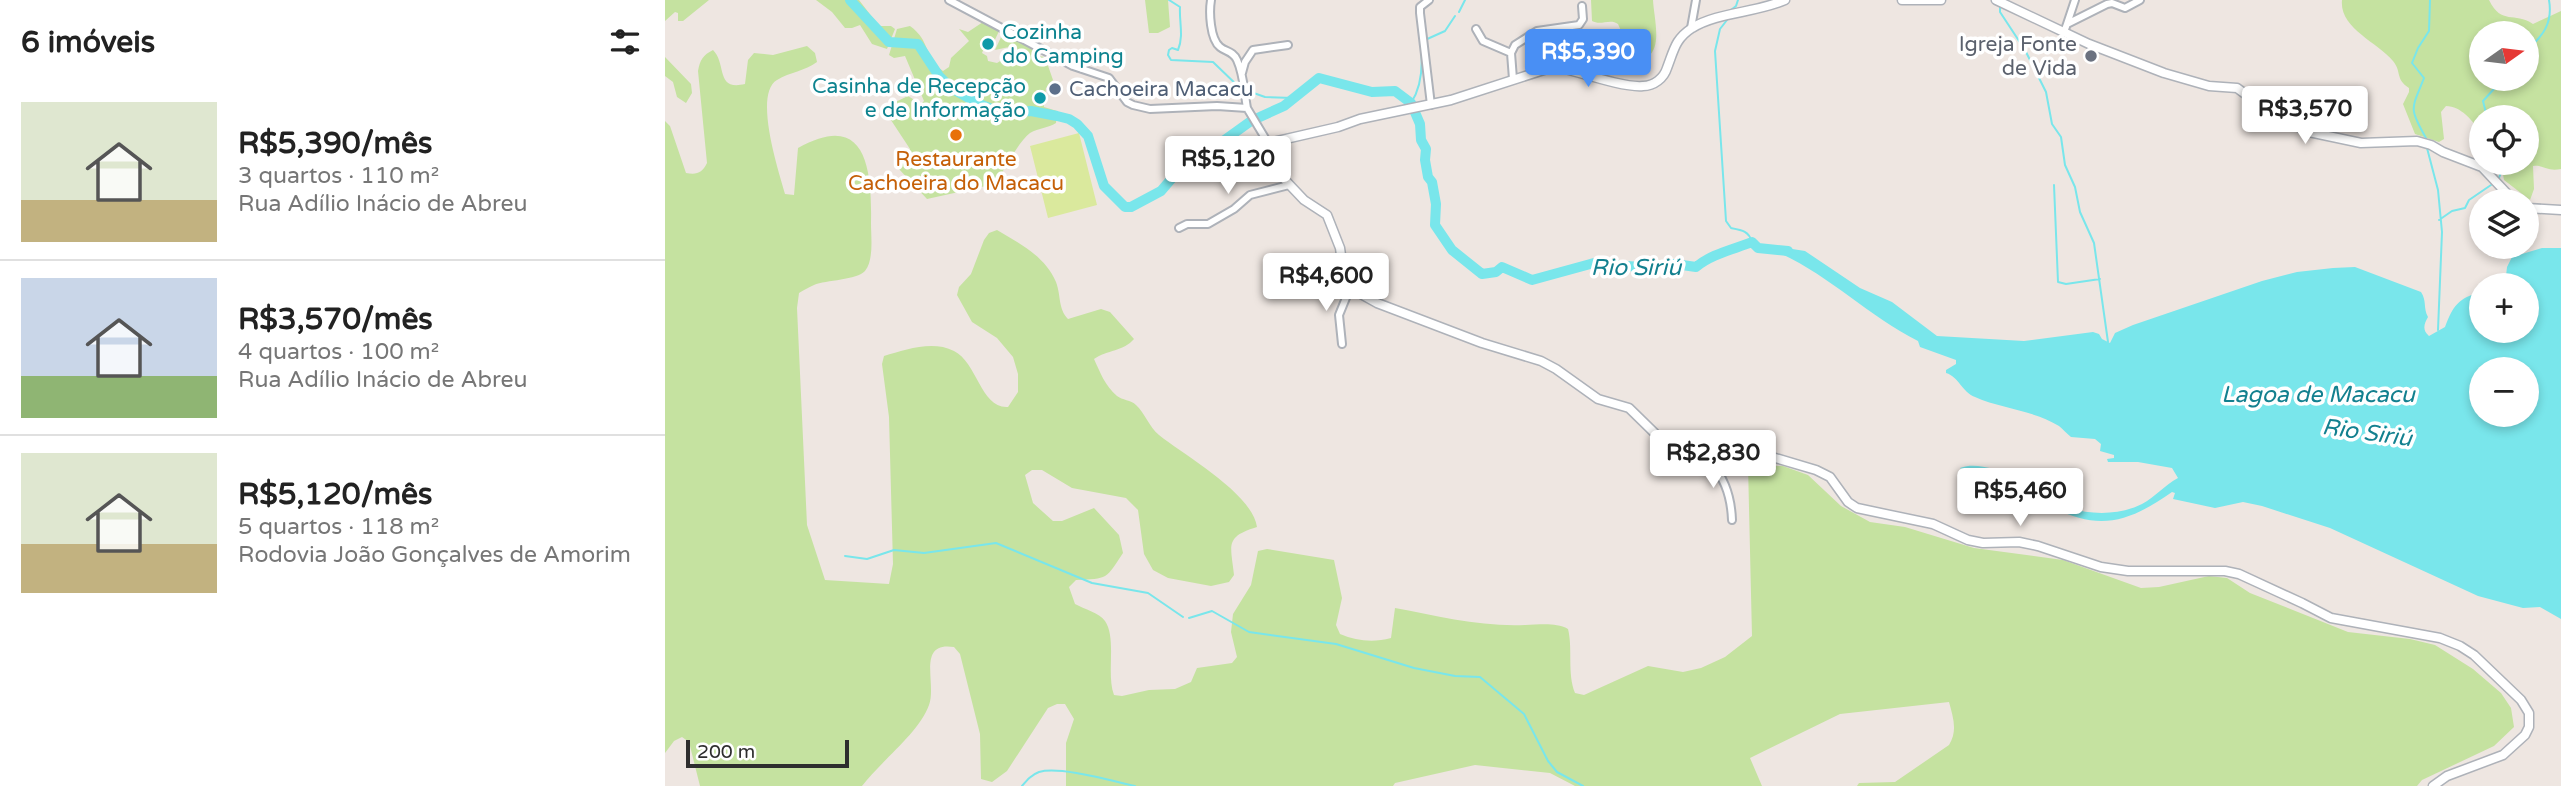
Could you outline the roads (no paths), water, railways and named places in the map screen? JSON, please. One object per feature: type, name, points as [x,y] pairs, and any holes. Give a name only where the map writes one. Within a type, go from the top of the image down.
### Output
[{"type":"street","points":[[949,0],[1073,66],[1109,78],[1127,102],[1133,105],[1150,109],[1217,106],[1247,108]]},
{"type":"street","points":[[1211,0],[1209,16],[1215,41],[1220,48],[1235,56],[1242,75],[1247,108],[1289,185],[1304,200],[1319,207],[1327,215],[1340,248],[1345,283],[1350,288],[1377,303],[1482,343],[1541,361],[1571,378],[1598,399],[1629,408],[1641,417],[1669,449],[1679,453],[1772,457],[1830,477],[1848,502],[1857,508],[1933,524],[1968,540],[1983,543],[2019,542],[2101,567],[2129,571],[2225,571],[2239,574],[2330,618],[2440,638],[2460,646],[2475,655],[2521,700],[2529,713],[2529,727],[2525,735],[2503,755],[2447,776],[2433,786]]},
{"type":"street","points":[[1429,0],[1420,7],[1420,13],[1431,104]]},
{"type":"street","points":[[1691,28],[1696,0]]},
{"type":"street","points":[[1268,143],[1431,104],[1558,67],[1636,86],[1651,85],[1664,75],[1674,44],[1691,28],[1712,18],[1752,12],[1786,0]]},
{"type":"street","points":[[1902,0],[1937,0]]},
{"type":"street","points":[[1996,0],[2164,73],[2209,86],[2237,88],[2274,115],[2309,132],[2361,143],[2417,141],[2431,145],[2482,167],[2503,189]]},
{"type":"street","points":[[2065,28],[2075,0]]},
{"type":"street","points":[[2065,28],[2107,4],[2125,8],[2140,0]]},
{"type":"street","points":[[1513,79],[1511,53],[1515,45],[1538,31],[1579,25],[1583,19],[1582,6]]},
{"type":"street","points":[[1476,29],[1483,41],[1511,53]]},
{"type":"street","points":[[1242,75],[1245,62],[1253,50],[1287,45]]},
{"type":"street","points":[[1179,228],[1187,224],[1208,224],[1221,218],[1250,195],[1289,185]]},
{"type":"street","points":[[2539,209],[2561,210]]},
{"type":"street","points":[[1342,344],[1339,315],[1350,288]]},
{"type":"street","points":[[1706,455],[1729,492],[1732,520]]},
{"type":"water","name":"Lagoa de Macacu","points":[[1786,248],[1805,251],[1860,288],[1892,302],[1937,336],[2024,341],[2093,332],[2110,343],[2115,333],[2133,325],[2262,281],[2297,272],[2355,267],[2421,292],[2428,317],[2425,329],[2429,336],[2445,327],[2454,308],[2469,296],[2469,343],[2539,343],[2539,273],[2506,273],[2507,267],[2511,259],[2539,259],[2539,249],[2561,248],[2561,619],[2540,607],[2523,608],[2478,596],[2330,528],[2262,506],[2243,502],[2215,508],[2173,499],[2175,493],[2172,492],[2124,518],[2094,521],[2062,512],[2009,481],[1974,474],[1960,468],[1976,466],[2008,472],[2024,471],[2025,481],[2052,501],[2077,510],[2099,513],[2121,511],[2142,504],[2178,478],[2172,468],[2138,462],[2108,462],[2107,459],[2114,458],[2114,455],[2100,451],[2101,444],[2095,439],[2071,437],[2049,421],[1971,395],[1946,373],[1946,370],[1956,364],[1956,360],[1920,347],[1918,341],[1794,260],[1775,251]]},
{"type":"waterway","name":"Rio Siriú","points":[[850,0],[889,42],[918,44],[939,76],[951,88],[979,104],[1002,113],[1031,111],[1069,119],[1077,124],[1088,136],[1104,186],[1125,207],[1131,207],[1161,191],[1173,177],[1251,121],[1284,106],[1319,78],[1372,92],[1395,91],[1411,103],[1426,149],[1428,177],[1432,182],[1436,204],[1435,225],[1452,250],[1482,274],[1496,272],[1502,267],[1532,280],[1594,263],[1639,267],[1675,264],[1696,267],[1716,255],[1752,242],[1758,248],[1788,251]]},
{"type":"waterway","points":[[1169,0],[1180,7],[1181,29],[1178,50],[1169,50],[1171,60],[1213,62],[1241,89]]},
{"type":"waterway","points":[[1459,12],[1465,0]]},
{"type":"waterway","points":[[1731,10],[1738,0]]},
{"type":"waterway","points":[[2426,138],[2414,114],[2424,78],[2412,63],[2429,31],[2430,0]]},
{"type":"waterway","points":[[2539,38],[2548,22],[2549,0]]},
{"type":"waterway","points":[[2000,6],[2000,12],[2025,50],[2046,92],[2052,124],[2061,137],[2065,165],[2075,187],[2080,212],[2094,243],[2108,342]]},
{"type":"waterway","points":[[1425,40],[1445,31],[1455,16]]},
{"type":"waterway","points":[[1727,20],[1720,29],[1715,51],[1726,221],[1731,228],[1747,233],[1752,242]]},
{"type":"waterway","points":[[1411,103],[1421,76],[1421,47]]},
{"type":"waterway","points":[[1248,91],[1265,97],[1293,98]]},
{"type":"waterway","points":[[2484,105],[2483,101],[2492,91]]},
{"type":"waterway","points":[[2427,148],[2438,190],[2442,232],[2438,330]]},
{"type":"waterway","points":[[2054,185],[2058,282],[2066,284],[2100,279]]},
{"type":"waterway","points":[[2439,220],[2452,211],[2465,208],[2469,200],[2491,185]]},
{"type":"waterway","points":[[845,556],[867,559],[894,550],[924,553],[996,543],[1092,583],[1148,593],[1183,617]]},
{"type":"waterway","points":[[1189,618],[1212,611],[1249,632],[1336,644],[1414,668],[1455,676],[1480,677],[1524,714],[1548,761],[1557,772],[1583,786]]},
{"type":"waterway","points":[[1022,786],[1039,772],[1048,771],[1086,775],[1135,786]]},
{"type":"place","name":"Cozinha do Camping","points":[[988,44]]},
{"type":"place","name":"Igreja Fonte de Vida","points":[[2091,56]]},
{"type":"place","name":"Cachoeira Macacu","points":[[1055,89]]},
{"type":"place","name":"Casinha de Recepção e de Informação","points":[[1040,98]]},
{"type":"place","name":"Restaurante Cachoeira do Macacu","points":[[956,135]]}]
